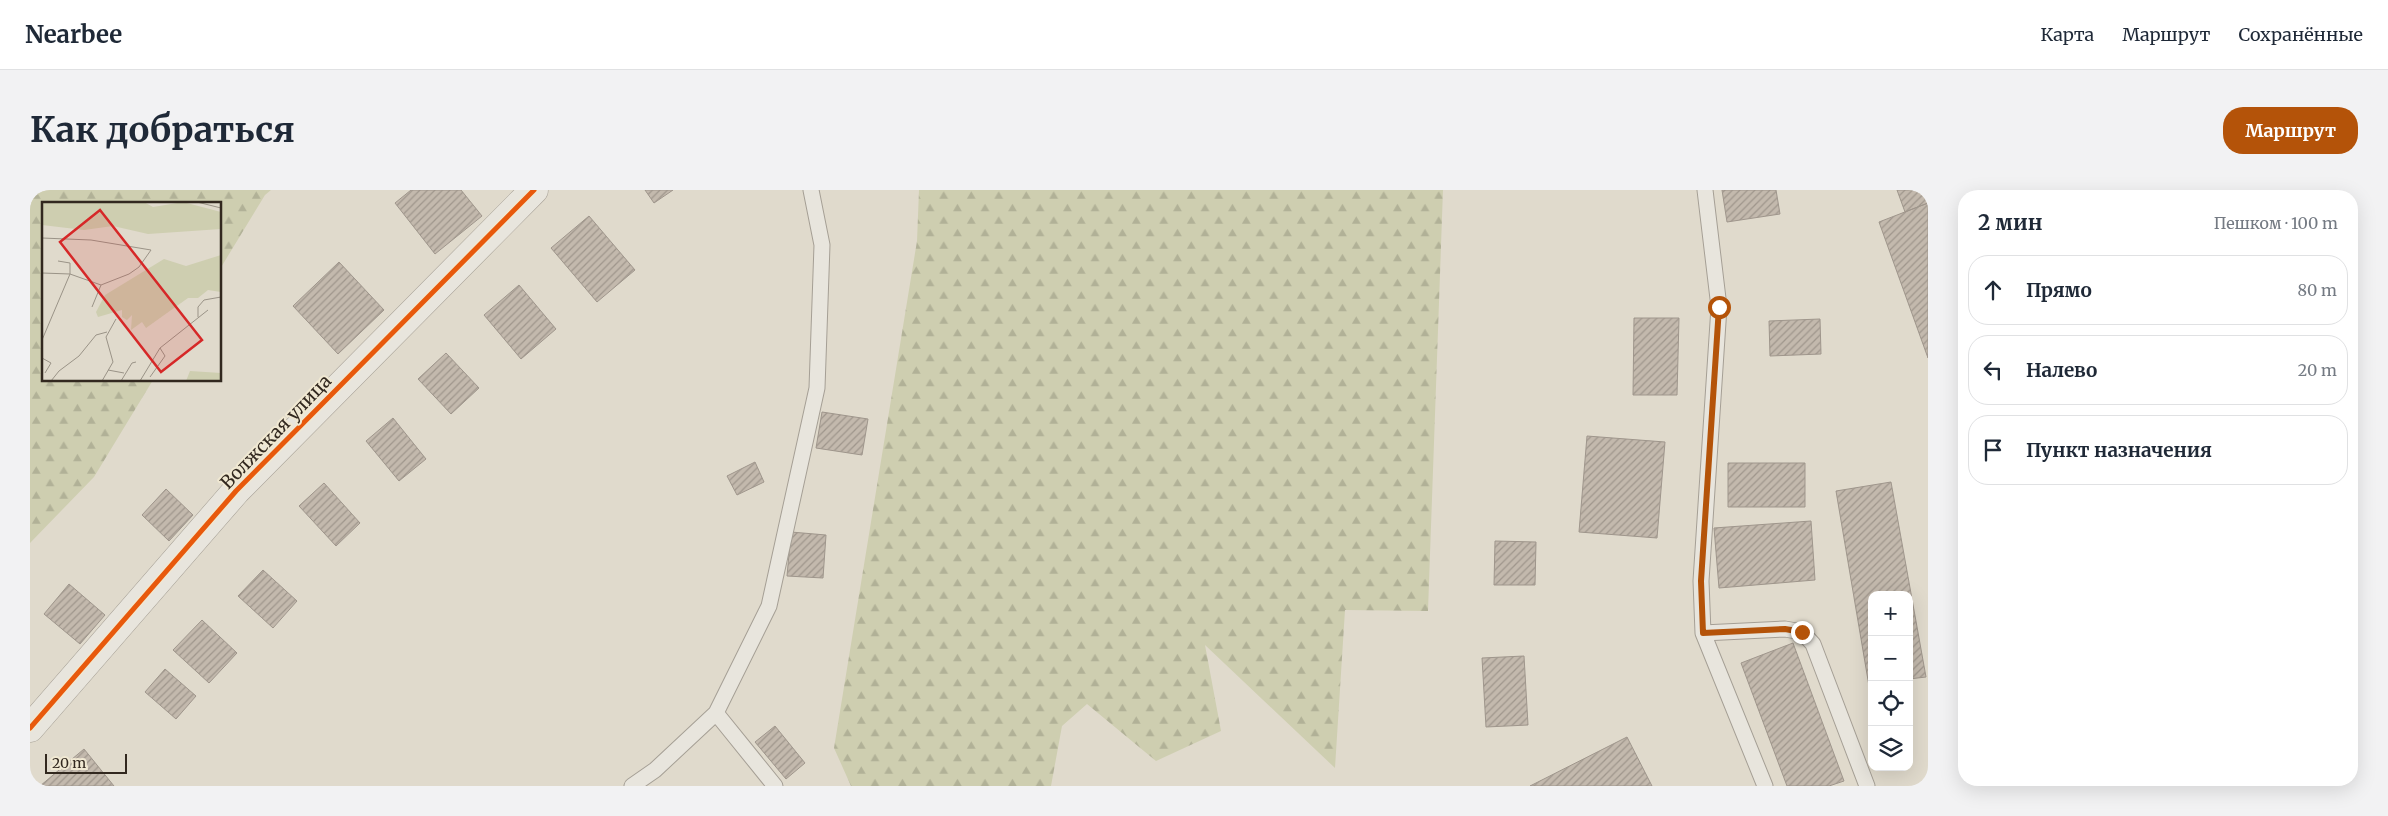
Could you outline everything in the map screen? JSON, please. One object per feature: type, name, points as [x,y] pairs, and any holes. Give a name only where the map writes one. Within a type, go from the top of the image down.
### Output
[{"type":"street","name":"Волжская улица","points":[[30,728],[236,491],[534,190]]},
{"type":"lane","points":[[632,786],[655,770],[716,713],[769,606],[817,388],[822,245],[811,190]]},
{"type":"lane","points":[[1705,190],[1719,307],[1701,581],[1703,633],[1766,786]]},
{"type":"lane","points":[[1703,633],[1785,629],[1802,632],[1813,644],[1867,786]]},
{"type":"lane","points":[[716,713],[775,786]]},
{"type":"green space","points":[[30,190],[271,190],[265,195],[221,267],[221,202],[42,202],[42,381],[152,381],[94,477],[30,543]]},
{"type":"green space","points":[[919,190],[1443,190],[1428,611],[1345,610],[1335,768],[1205,645],[1221,731],[1156,761],[1087,704],[1062,726],[1051,786],[851,786],[834,748],[917,241]]},
{"type":"building","points":[[411,190],[461,190],[482,216],[435,254],[395,203]]},
{"type":"building","points":[[645,190],[673,190],[654,203]]},
{"type":"building","points":[[1722,190],[1776,190],[1780,214],[1727,222]]},
{"type":"building","points":[[1897,190],[1928,190],[1928,203],[1905,212]]},
{"type":"building","points":[[1928,203],[1928,358],[1879,222]]},
{"type":"building","points":[[589,216],[635,270],[597,302],[551,248]]},
{"type":"building","points":[[339,262],[384,310],[338,354],[293,306]]},
{"type":"building","points":[[519,285],[556,329],[521,359],[484,315]]},
{"type":"building","points":[[1634,318],[1679,318],[1677,395],[1633,395]]},
{"type":"building","points":[[1820,319],[1821,354],[1770,356],[1769,321]]},
{"type":"building","points":[[446,353],[479,388],[451,414],[418,379]]},
{"type":"building","points":[[822,412],[868,419],[862,455],[816,448]]},
{"type":"building","points":[[393,418],[426,459],[399,481],[366,441]]},
{"type":"building","points":[[1587,436],[1665,442],[1657,538],[1579,532]]},
{"type":"building","points":[[755,462],[764,482],[737,495],[727,476]]},
{"type":"building","points":[[1728,463],[1805,463],[1805,507],[1728,507]]},
{"type":"building","points":[[1891,482],[1911,591],[1868,591],[1868,680],[1836,491]]},
{"type":"building","points":[[324,483],[360,523],[336,546],[299,506]]},
{"type":"building","points":[[166,489],[193,515],[169,541],[142,515]]},
{"type":"building","points":[[1811,521],[1815,580],[1719,588],[1714,528]]},
{"type":"building","points":[[791,532],[826,535],[823,578],[787,576]]},
{"type":"building","points":[[1495,541],[1536,542],[1535,585],[1494,585]]},
{"type":"building","points":[[263,570],[297,601],[273,628],[238,596]]},
{"type":"building","points":[[69,584],[105,615],[80,644],[44,614]]},
{"type":"building","points":[[1913,605],[1926,677],[1913,679]]},
{"type":"building","points":[[202,620],[237,653],[209,683],[173,650]]},
{"type":"building","points":[[1793,643],[1844,781],[1829,786],[1787,786],[1741,663]]},
{"type":"building","points":[[1524,656],[1528,725],[1486,727],[1482,658]]},
{"type":"building","points":[[165,669],[196,696],[176,719],[145,692]]},
{"type":"building","points":[[775,726],[805,763],[786,779],[755,742]]},
{"type":"building","points":[[1627,737],[1652,786],[1530,786]]},
{"type":"building","points":[[84,749],[114,786],[40,786]]},
{"type":"cycle path","points":[[30,728],[236,491],[534,190]]},
{"type":"route","points":[[1719,307],[1701,581],[1703,633],[1785,629],[1802,632]]}]
